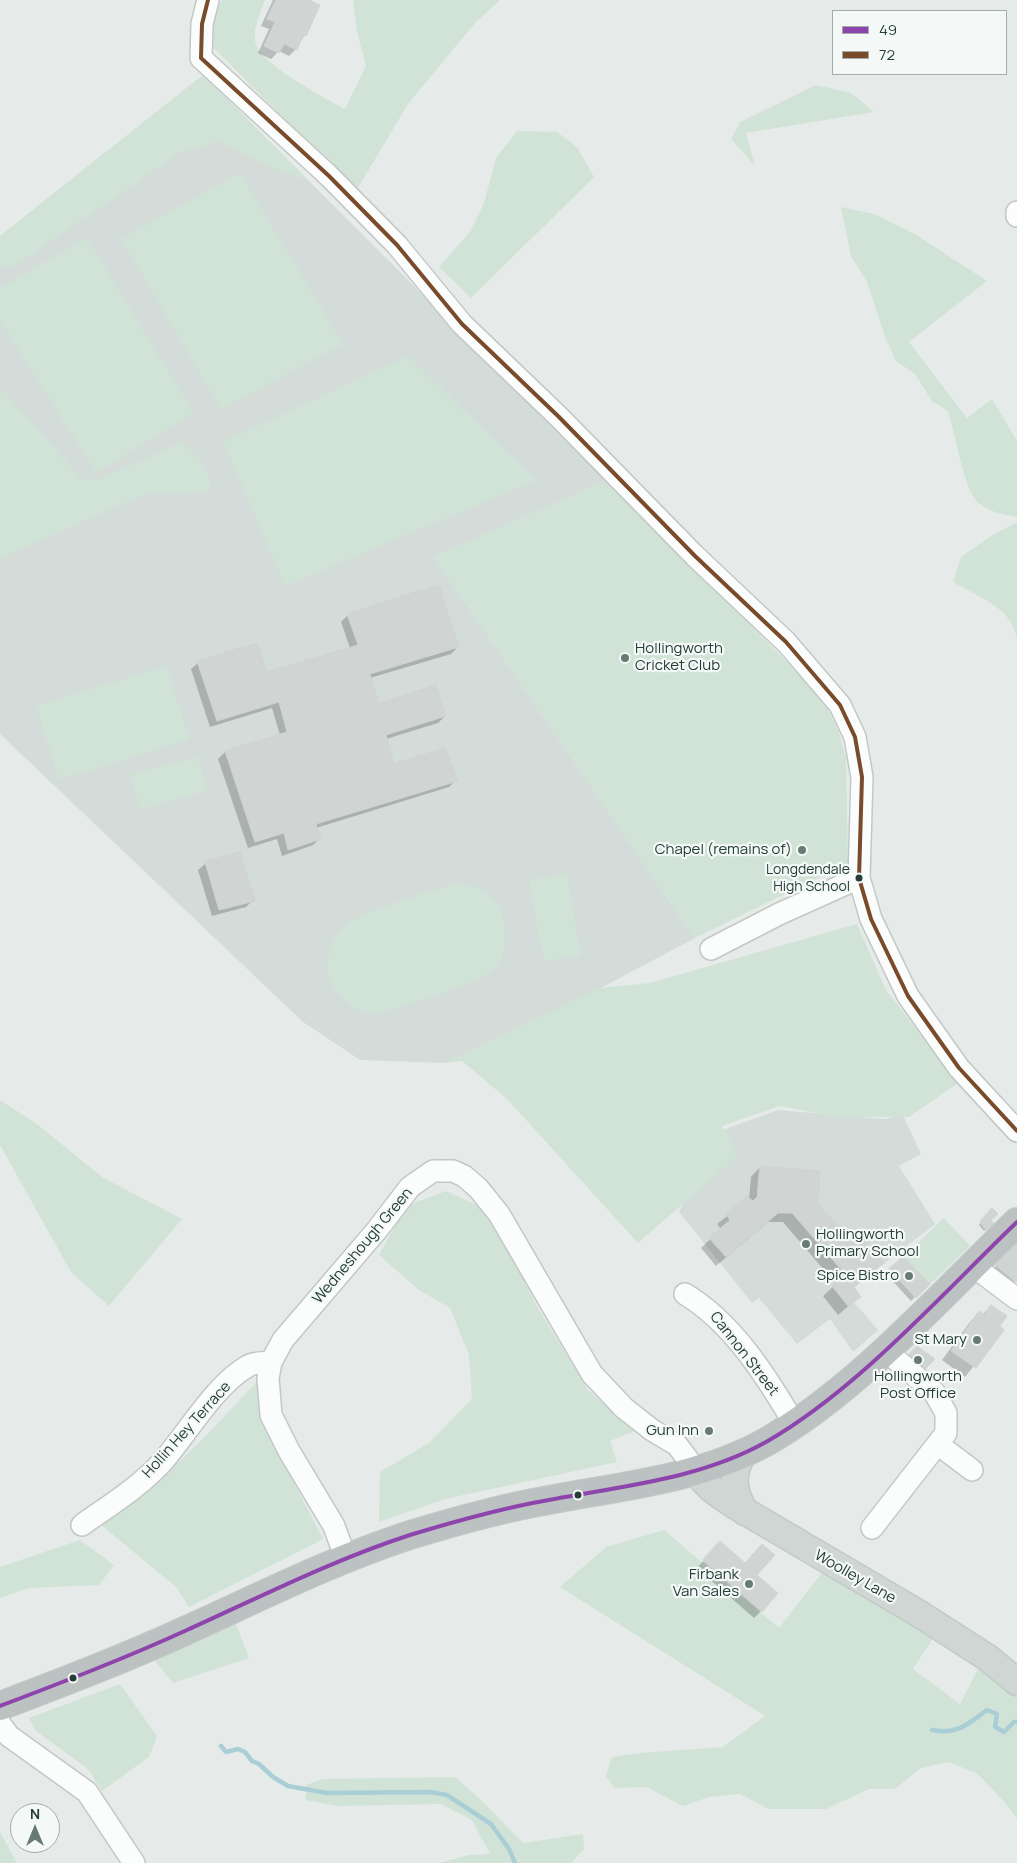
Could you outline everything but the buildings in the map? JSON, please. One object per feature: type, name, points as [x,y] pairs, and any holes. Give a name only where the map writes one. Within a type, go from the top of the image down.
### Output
[{"type":"highway","points":[[0,1706],[100,1668],[279,1587],[406,1536],[465,1518],[547,1500],[658,1480],[696,1470],[744,1453],[766,1442],[794,1423],[885,1350],[1017,1222]]},
{"type":"main road","points":[[740,1509],[734,1482],[736,1467],[744,1453]]},
{"type":"main road","name":"Woolley Lane","points":[[696,1470],[701,1479],[713,1490],[740,1509],[918,1613],[988,1658],[1017,1682]]},
{"type":"main road","points":[[658,1480],[687,1488],[708,1499],[740,1509]]},
{"type":"street","points":[[208,0],[202,24],[201,58],[329,176],[391,238],[462,324],[559,416],[695,556],[786,642],[840,705],[855,737],[862,777],[859,878],[871,919],[908,996],[959,1068],[1017,1131]]},
{"type":"street","points":[[711,949],[779,914],[859,878]]},
{"type":"street","name":"Wedneshough Green","points":[[346,1560],[334,1526],[289,1451],[271,1415],[268,1378],[271,1362],[283,1340],[410,1187],[434,1171],[453,1171],[464,1176],[478,1188],[499,1214],[592,1374],[624,1408],[652,1430],[677,1445],[696,1470]]},
{"type":"street","points":[[972,1265],[1017,1300]]},
{"type":"street","name":"Cannon Street","points":[[685,1294],[706,1307],[750,1357],[770,1384],[794,1423]]},
{"type":"street","points":[[872,1528],[939,1445],[946,1433],[946,1413],[934,1392],[885,1350]]},
{"type":"street","name":"Hollin Hey Terrace","points":[[82,1524],[125,1495],[163,1461],[201,1412],[239,1372],[250,1364],[271,1362]]},
{"type":"street","points":[[939,1445],[972,1470]]},
{"type":"street","points":[[0,1724],[9,1736],[87,1792],[134,1863]]},
{"type":"shaded area","points":[[203,75],[608,480],[434,557],[695,938],[599,989],[446,1063],[360,1060],[303,1022],[0,734],[0,236]]},
{"type":"shaded area","name":"Hollingworth Primary School","points":[[778,1110],[884,1119],[903,1115],[921,1154],[899,1166],[935,1224],[854,1287],[861,1297],[854,1302],[878,1330],[853,1352],[830,1319],[797,1344],[759,1298],[752,1303],[679,1212],[720,1131]]},
{"type":"green space","points":[[222,0],[265,0],[255,33],[256,44],[261,52],[295,80],[345,109],[366,66],[357,32],[353,0],[500,0],[475,23],[408,104],[356,191],[208,42],[218,7]]},
{"type":"green space","points":[[203,75],[308,180],[270,167],[219,141],[181,152],[16,265],[0,267],[0,236]]},
{"type":"green space","points":[[816,85],[851,93],[874,112],[746,133],[755,166],[731,139],[740,122]]},
{"type":"green space","points":[[517,131],[557,132],[577,147],[594,177],[471,298],[439,267],[470,232],[484,203],[496,158]]},
{"type":"green space","points":[[240,173],[343,344],[221,409],[121,239]]},
{"type":"green space","points":[[841,207],[874,214],[915,234],[987,281],[909,342],[967,418],[992,399],[1017,441],[1017,517],[989,510],[975,499],[963,470],[948,411],[932,401],[915,374],[896,361],[885,337],[867,282],[851,256]]},
{"type":"green space","points":[[87,238],[194,413],[96,473],[0,320],[0,288]]},
{"type":"green space","points":[[408,356],[536,480],[285,586],[223,442]]},
{"type":"green space","points":[[0,387],[82,479],[98,480],[182,442],[199,458],[211,482],[207,492],[145,494],[0,558]]},
{"type":"green space","points":[[608,480],[823,699],[838,730],[846,758],[848,863],[695,938],[434,557]]},
{"type":"green space","points":[[1017,522],[1017,639],[1014,628],[1001,611],[983,598],[953,582],[961,557],[991,536]]},
{"type":"green space","points":[[166,666],[190,739],[59,780],[36,706]]},
{"type":"green space","points":[[197,757],[208,790],[141,809],[130,775]]},
{"type":"green space","points":[[567,874],[581,956],[544,961],[529,880]]},
{"type":"green space","points":[[456,883],[482,890],[493,899],[500,909],[504,922],[505,938],[503,953],[497,965],[477,979],[461,986],[380,1013],[361,1011],[346,1001],[333,986],[327,971],[328,956],[338,933],[346,925],[375,911]]},
{"type":"green space","points":[[857,924],[886,990],[958,1083],[909,1117],[837,1117],[780,1106],[722,1126],[738,1156],[638,1243],[507,1099],[462,1061],[446,1063],[599,988],[650,983]]},
{"type":"green space","points":[[0,1100],[37,1124],[102,1177],[182,1219],[109,1306],[71,1272],[0,1145]]},
{"type":"green space","points":[[446,1191],[489,1211],[539,1310],[588,1390],[635,1431],[610,1441],[617,1462],[445,1499],[379,1522],[380,1472],[429,1443],[472,1399],[469,1355],[450,1308],[419,1290],[379,1255],[406,1206]]},
{"type":"green space","points":[[944,1218],[970,1246],[930,1284],[903,1257]]},
{"type":"green space","points":[[257,1382],[263,1423],[323,1539],[189,1607],[176,1587],[100,1524],[164,1476],[202,1440]]},
{"type":"green space","points":[[664,1530],[779,1628],[824,1570],[933,1638],[913,1669],[960,1704],[981,1663],[1017,1693],[1017,1819],[1008,1806],[978,1774],[949,1762],[921,1768],[895,1789],[869,1789],[826,1809],[769,1809],[740,1794],[709,1797],[683,1806],[646,1787],[614,1788],[606,1776],[612,1757],[723,1747],[765,1716],[560,1587],[606,1547]]},
{"type":"green space","points":[[80,1540],[114,1565],[99,1585],[29,1588],[0,1598],[0,1567]]},
{"type":"green space","points":[[234,1619],[249,1658],[173,1683],[151,1656]]},
{"type":"green space","points":[[120,1684],[157,1736],[149,1757],[102,1791],[88,1769],[36,1731],[29,1718]]},
{"type":"green space","points":[[455,1777],[481,1800],[523,1843],[583,1834],[584,1849],[571,1863],[439,1863],[469,1855],[490,1854],[472,1820],[441,1804],[337,1806],[306,1800],[306,1785],[323,1779]]},
{"type":"green space","points":[[0,1832],[17,1863],[0,1863]]},
{"type":"waterway","points":[[932,1730],[956,1730],[987,1710],[997,1714],[995,1727],[1004,1732],[1014,1722],[1017,1722]]},
{"type":"waterway","points":[[221,1746],[226,1752],[238,1749],[245,1752],[252,1761],[259,1764],[273,1777],[288,1786],[327,1793],[430,1792],[447,1795],[491,1824],[509,1849],[515,1863]]},
{"type":"transit line","name":"72","points":[[208,0],[202,24],[201,58],[329,176],[397,245],[462,324],[559,417],[695,556],[786,642],[840,705],[855,737],[862,777],[859,878],[871,919],[908,996],[959,1068],[1017,1131]]},
{"type":"transit line","name":"49","points":[[0,1706],[141,1650],[325,1567],[410,1535],[514,1507],[660,1480],[715,1465],[741,1455],[800,1421],[865,1369],[1017,1222]]},
{"type":"place","name":"Hollingworth Cricket Club","points":[[625,658]]},
{"type":"place","name":"Chapel (remains of)","points":[[802,850]]},
{"type":"place","name":"Longdendale High School","points":[[859,878]]},
{"type":"place","name":"Hollingworth Primary School","points":[[806,1244]]},
{"type":"place","name":"Spice Bistro","points":[[909,1276]]},
{"type":"place","name":"St Mary","points":[[977,1340]]},
{"type":"place","name":"Hollingworth Post Office","points":[[918,1360]]},
{"type":"place","name":"Gun Inn","points":[[709,1431]]},
{"type":"place","name":"Firbank Van Sales","points":[[749,1584]]}]
